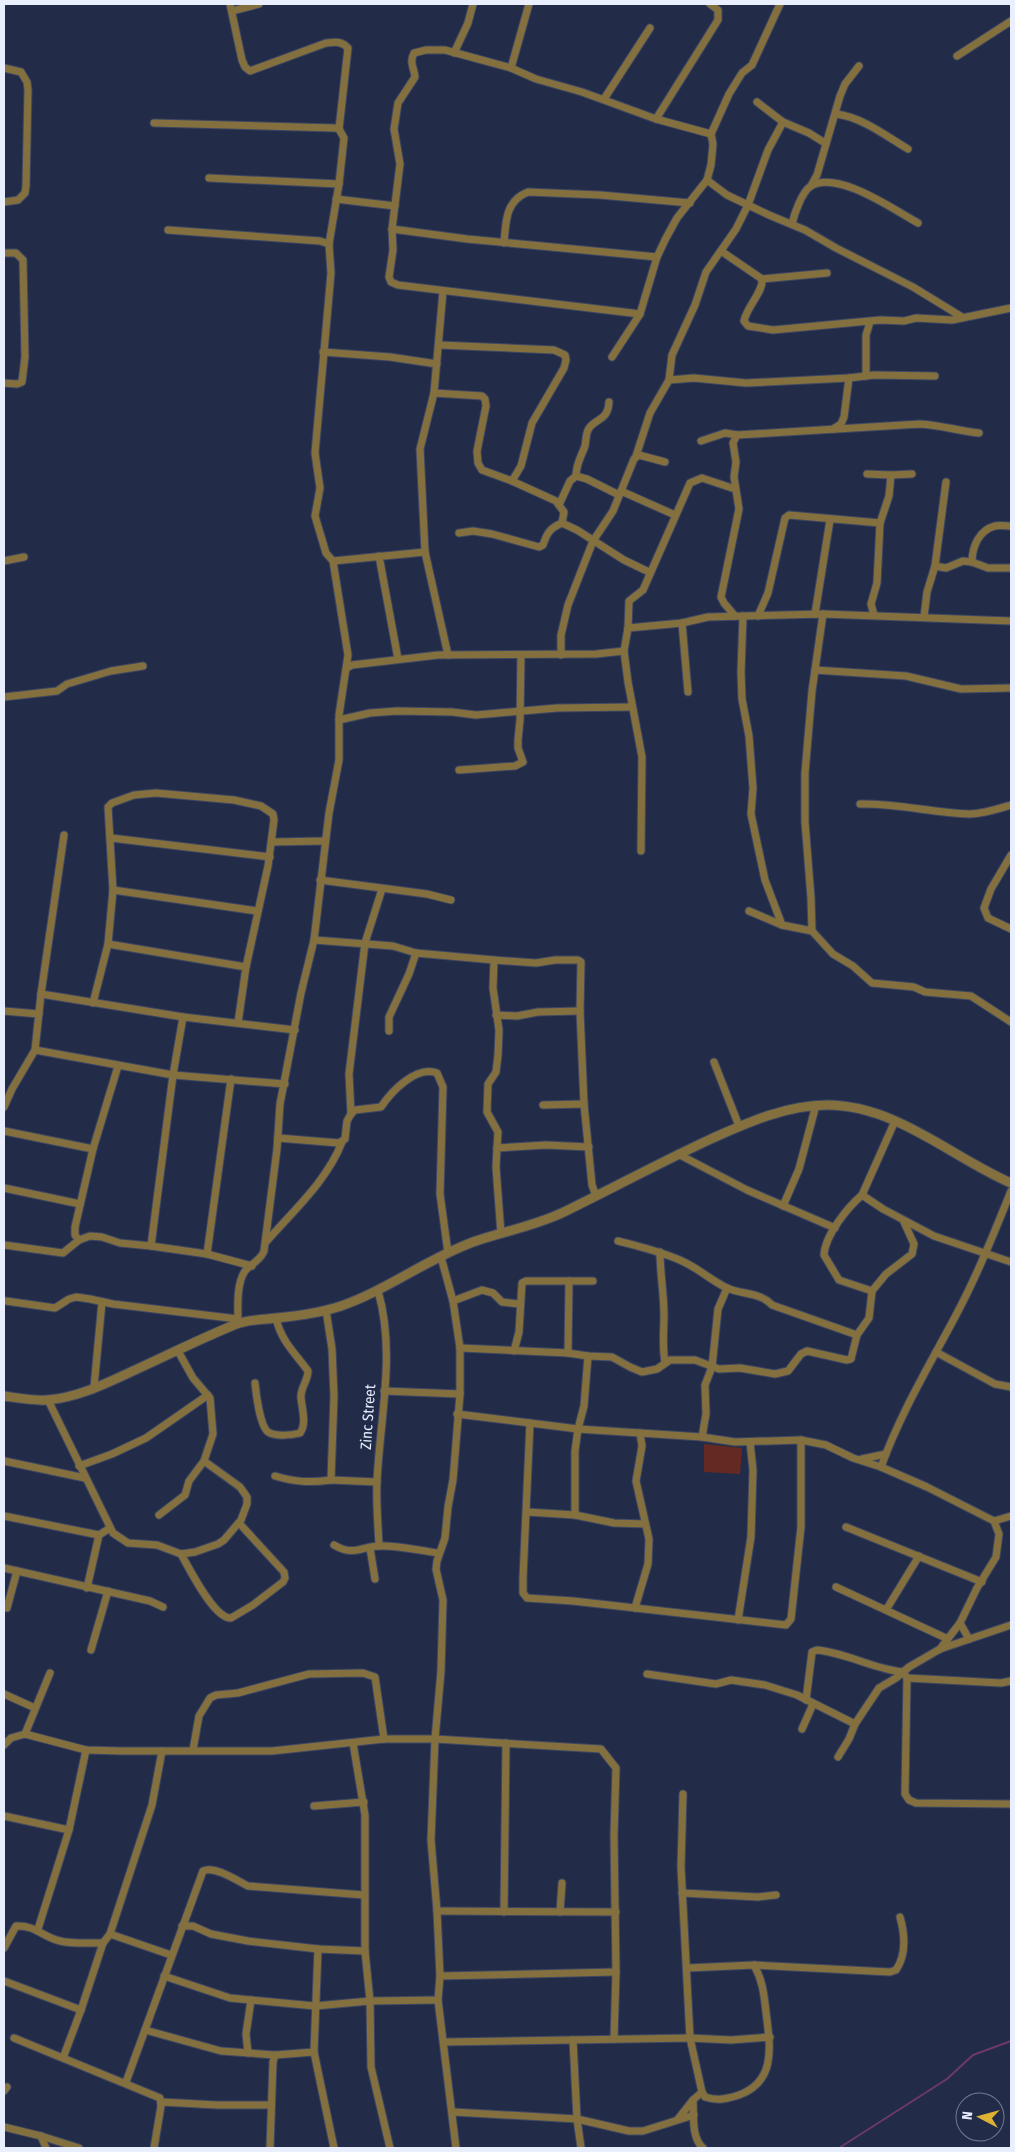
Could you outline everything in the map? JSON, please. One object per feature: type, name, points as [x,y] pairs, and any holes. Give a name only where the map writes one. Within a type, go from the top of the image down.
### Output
[{"type":"street","points":[[238,1321],[238,1296],[245,1271],[264,1255],[278,1138],[280,1104],[301,993],[314,940],[325,840],[339,760],[339,720],[348,655],[332,561],[326,553],[316,516],[320,488],[315,453],[331,273],[329,244],[344,138],[339,129],[348,48],[344,44],[336,42],[326,43],[250,71],[245,67],[242,60],[231,7],[259,4]]},
{"type":"street","points":[[454,53],[468,23],[473,4]]},
{"type":"street","points":[[511,68],[529,4]]},
{"type":"street","points":[[656,119],[718,20],[718,10],[710,4]]},
{"type":"street","points":[[612,358],[640,314],[657,257],[666,238],[707,180],[713,144],[711,134],[742,73],[752,65],[780,4]]},
{"type":"street","points":[[957,56],[1011,21]]},
{"type":"street","points":[[604,99],[650,28]]},
{"type":"street","points":[[640,314],[443,291],[398,285],[391,282],[389,277],[393,250],[392,229],[400,164],[394,129],[398,103],[416,76],[411,64],[412,58],[414,53],[426,50],[445,50],[511,68],[536,79],[604,99],[656,119],[711,134]]},
{"type":"street","points":[[792,224],[795,213],[817,175],[825,143],[845,84],[859,66]]},
{"type":"street","points":[[4,68],[21,72],[27,82],[28,90],[25,193],[18,200],[4,202]]},
{"type":"street","points":[[757,102],[784,122],[825,143]]},
{"type":"street","points":[[836,114],[863,123],[908,149]]},
{"type":"street","points":[[560,654],[563,620],[593,541],[604,526],[620,493],[636,456],[650,413],[669,380],[672,355],[706,272],[741,221],[768,150],[784,122]]},
{"type":"street","points":[[154,123],[339,129]]},
{"type":"street","points":[[210,178],[339,184]]},
{"type":"street","points":[[707,180],[727,194],[792,224],[913,288],[962,317]]},
{"type":"street","points":[[811,186],[829,183],[842,184],[867,194],[918,223]]},
{"type":"street","points":[[504,243],[509,207],[519,197],[528,192],[600,195],[690,203]]},
{"type":"street","points":[[336,199],[394,206]]},
{"type":"street","points":[[392,229],[504,243],[657,257]]},
{"type":"street","points":[[168,230],[320,241],[329,244]]},
{"type":"street","points":[[721,251],[762,279],[827,273]]},
{"type":"street","points":[[4,253],[16,253],[23,260],[25,357],[22,382],[17,384],[4,383]]},
{"type":"street","points":[[762,279],[762,285],[746,311],[744,321],[748,326],[773,330],[916,318],[943,320],[1011,308]]},
{"type":"street","points":[[443,291],[434,393],[420,449],[425,552],[448,655]]},
{"type":"street","points":[[866,376],[866,335],[870,322]]},
{"type":"street","points":[[439,345],[554,350],[565,355],[564,368],[532,423],[521,466],[512,481]]},
{"type":"street","points":[[323,352],[390,357],[437,364]]},
{"type":"street","points":[[669,380],[694,378],[746,383],[866,376],[935,376]]},
{"type":"street","points":[[833,429],[841,424],[844,417],[848,378]]},
{"type":"street","points":[[434,393],[477,395],[485,399],[486,406],[477,451],[478,463],[482,470],[535,491],[559,505],[564,512],[562,523]]},
{"type":"street","points":[[559,505],[570,481],[576,476],[577,462],[582,454],[588,430],[605,415],[609,402]]},
{"type":"street","points":[[701,441],[725,433],[737,435],[920,424],[933,424],[957,431],[979,433]]},
{"type":"street","points":[[735,616],[721,597],[739,509],[739,500],[735,489],[735,452],[733,443],[737,435]]},
{"type":"street","points":[[636,456],[666,462]]},
{"type":"street","points":[[867,474],[912,474]]},
{"type":"street","points":[[874,615],[871,604],[877,583],[880,523],[889,496],[891,475]]},
{"type":"street","points":[[576,476],[675,514]]},
{"type":"street","points":[[641,851],[642,757],[624,651],[628,628],[628,601],[642,590],[690,483],[702,478],[735,489]]},
{"type":"street","points":[[924,617],[927,592],[935,566],[946,482]]},
{"type":"street","points":[[758,616],[768,593],[785,518],[789,515],[880,523]]},
{"type":"street","points":[[815,614],[830,520]]},
{"type":"street","points":[[459,533],[473,531],[492,534],[539,547],[543,545],[548,532],[553,526],[562,523],[577,530],[624,560],[649,572]]},
{"type":"street","points":[[972,562],[975,545],[982,534],[994,526],[1011,526]]},
{"type":"street","points":[[332,561],[410,555],[425,552]]},
{"type":"street","points":[[379,556],[398,659]]},
{"type":"street","points":[[4,561],[24,557]]},
{"type":"street","points":[[935,566],[946,568],[963,561],[988,568],[1011,568]]},
{"type":"street","points":[[628,628],[682,623],[708,617],[815,614],[1011,621]]},
{"type":"street","points":[[812,931],[805,822],[805,773],[815,670],[823,614]]},
{"type":"street","points":[[743,616],[742,699],[749,736],[753,788],[751,814],[765,880],[782,925]]},
{"type":"street","points":[[682,623],[688,692]]},
{"type":"street","points":[[347,668],[352,665],[398,659],[448,655],[596,654],[624,651]]},
{"type":"street","points":[[459,770],[514,766],[523,762],[518,748],[521,655]]},
{"type":"street","points":[[4,697],[57,691],[67,684],[111,671],[143,666]]},
{"type":"street","points":[[815,670],[906,676],[961,689],[1011,688]]},
{"type":"street","points":[[339,720],[370,713],[397,711],[452,712],[467,715],[632,707]]},
{"type":"street","points":[[92,1003],[108,944],[112,890],[110,804],[134,795],[156,793],[234,800],[262,806],[273,814],[274,820],[270,858],[246,967],[238,1023]]},
{"type":"street","points":[[860,804],[886,804],[971,814],[1011,806]]},
{"type":"street","points":[[4,1108],[12,1089],[35,1050],[41,994],[64,835]]},
{"type":"street","points":[[111,838],[270,858]]},
{"type":"street","points":[[272,842],[325,840]]},
{"type":"street","points":[[1011,855],[991,889],[984,908],[988,918],[1011,929]]},
{"type":"street","points":[[320,880],[427,894],[451,900]]},
{"type":"street","points":[[351,1114],[350,1074],[365,943],[382,889]]},
{"type":"street","points":[[112,890],[257,911]]},
{"type":"street","points":[[749,911],[782,925],[812,931],[834,954],[854,966],[872,983],[914,987],[925,992],[971,996],[1011,1022]]},
{"type":"street","points":[[314,940],[393,946],[416,953],[453,957],[536,963],[555,960],[578,960],[581,962],[580,1010],[584,1104],[596,1196]]},
{"type":"street","points":[[108,944],[246,967]]},
{"type":"street","points":[[389,1031],[389,1017],[409,974],[416,953]]},
{"type":"street","points":[[494,960],[493,988],[498,1030],[498,1055],[496,1072],[488,1084],[487,1112],[498,1132],[496,1176],[500,1234]]},
{"type":"street","points":[[41,994],[183,1017],[295,1030]]},
{"type":"street","points":[[496,1015],[517,1016],[538,1012],[580,1010]]},
{"type":"street","points":[[4,1011],[39,1014]]},
{"type":"street","points":[[151,1246],[173,1075],[183,1017]]},
{"type":"street","points":[[35,1050],[173,1075],[285,1084]]},
{"type":"street","points":[[714,1062],[739,1126]]},
{"type":"street","points":[[79,1240],[75,1235],[74,1226],[93,1149],[118,1066]]},
{"type":"street","points":[[266,1242],[336,1158],[345,1139],[347,1121],[355,1110],[381,1107],[386,1099],[414,1075],[431,1071],[437,1073],[443,1087],[440,1194],[444,1255],[460,1348],[460,1394],[457,1414],[454,1480],[448,1506],[445,1538],[437,1561],[437,1575],[444,1600],[442,1671],[435,1739],[431,1840],[440,1976],[438,2000],[456,2148]]},
{"type":"street","points":[[207,1254],[231,1079]]},
{"type":"street","points":[[543,1105],[584,1104]]},
{"type":"street","points":[[783,1206],[799,1169],[816,1105]]},
{"type":"street","points":[[6,1301],[55,1308],[76,1297],[238,1321],[276,1318],[326,1310],[378,1291],[444,1255],[473,1242],[539,1223],[739,1126],[775,1113],[816,1105],[846,1106],[895,1121],[972,1164],[1011,1182]]},
{"type":"street","points":[[872,1291],[839,1280],[829,1265],[824,1250],[844,1212],[862,1194],[895,1121]]},
{"type":"street","points":[[4,1130],[93,1149]]},
{"type":"street","points":[[278,1138],[342,1142]]},
{"type":"street","points":[[497,1148],[546,1145],[589,1147]]},
{"type":"street","points":[[678,1154],[718,1176],[835,1228]]},
{"type":"street","points":[[4,1188],[80,1204]]},
{"type":"street","points":[[881,1467],[918,1384],[956,1316],[986,1252],[1011,1191]]},
{"type":"street","points":[[862,1194],[904,1222],[934,1236],[1011,1262]]},
{"type":"street","points":[[460,1348],[568,1352],[588,1356],[612,1357],[630,1368],[642,1372],[656,1368],[670,1360],[695,1360],[712,1367],[740,1368],[768,1374],[780,1374],[788,1371],[801,1354],[807,1351],[847,1360],[851,1358],[857,1336],[869,1318],[872,1291],[886,1274],[912,1254],[914,1244],[904,1222]]},
{"type":"street","points":[[4,1245],[63,1253],[79,1240],[90,1236],[102,1237],[120,1244],[151,1246],[207,1254],[252,1266]]},
{"type":"street","points":[[618,1241],[660,1252],[685,1263],[728,1288],[760,1296],[767,1299],[772,1306],[857,1336]]},
{"type":"street","points":[[660,1252],[660,1276],[664,1314],[662,1346],[665,1362]]},
{"type":"street","points":[[514,1351],[519,1332],[521,1287],[526,1281],[593,1281]]},
{"type":"street","points":[[568,1281],[568,1352]]},
{"type":"street","points":[[702,1437],[706,1414],[705,1385],[712,1367],[718,1309],[728,1288]]},
{"type":"street","points":[[453,1301],[482,1290],[493,1293],[502,1302],[520,1304]]},
{"type":"street","name":"Zinc Street","points":[[378,1291],[385,1315],[386,1351],[377,1482],[379,1546]]},
{"type":"street","points":[[94,1387],[102,1302]]},
{"type":"street","points":[[326,1310],[332,1349],[334,1396],[331,1480]]},
{"type":"street","points":[[255,1383],[262,1421],[268,1432],[273,1434],[300,1433],[304,1427],[301,1392],[307,1380],[308,1371],[287,1347],[276,1318]]},
{"type":"street","points":[[4,1396],[34,1400],[62,1398],[94,1387],[178,1351],[238,1321]]},
{"type":"street","points":[[159,1515],[185,1495],[189,1481],[204,1461],[213,1434],[208,1395],[193,1378],[178,1351]]},
{"type":"street","points":[[936,1352],[995,1384],[1011,1387]]},
{"type":"street","points":[[575,1515],[575,1468],[578,1429],[584,1406],[588,1356]]},
{"type":"street","points":[[384,1391],[460,1394]]},
{"type":"street","points":[[79,1466],[112,1454],[146,1438],[208,1395]]},
{"type":"street","points":[[48,1400],[110,1528],[113,1533],[128,1543],[157,1545],[181,1554],[195,1552],[218,1544],[240,1523],[247,1504],[245,1492],[204,1461]]},
{"type":"street","points":[[457,1414],[578,1429],[702,1437],[735,1442],[801,1440],[826,1445],[881,1467],[927,1487],[994,1521],[999,1534],[999,1546],[996,1557],[960,1623],[940,1649],[905,1675],[879,1688],[855,1724],[849,1739],[838,1757]]},
{"type":"street","points":[[530,1423],[527,1512],[522,1578],[523,1593],[527,1598],[786,1625],[791,1619],[801,1527],[801,1440]]},
{"type":"street","points":[[635,1608],[648,1564],[649,1535],[644,1524],[636,1480],[642,1446],[640,1433]]},
{"type":"street","points":[[738,1620],[751,1537],[753,1470],[750,1442]]},
{"type":"street","points":[[860,1460],[886,1454]]},
{"type":"street","points":[[4,1461],[85,1478]]},
{"type":"street","points":[[275,1476],[294,1482],[308,1483],[331,1480],[377,1482]]},
{"type":"street","points":[[527,1512],[575,1515],[614,1523],[644,1524]]},
{"type":"street","points":[[4,1516],[99,1535],[110,1528]]},
{"type":"street","points":[[994,1521],[1011,1516]]},
{"type":"street","points":[[181,1554],[203,1591],[220,1614],[231,1618],[261,1599],[283,1582],[285,1578],[284,1572],[240,1523]]},
{"type":"street","points":[[846,1527],[982,1582]]},
{"type":"street","points":[[87,1588],[99,1535]]},
{"type":"street","points":[[334,1544],[341,1549],[353,1551],[379,1546],[439,1553]]},
{"type":"street","points":[[370,1548],[375,1579]]},
{"type":"street","points":[[886,1610],[919,1556]]},
{"type":"street","points":[[4,1568],[150,1601],[163,1607]]},
{"type":"street","points":[[7,1608],[17,1571]]},
{"type":"street","points":[[836,1587],[948,1639]]},
{"type":"street","points":[[90,1650],[108,1591]]},
{"type":"street","points":[[960,1623],[970,1639]]},
{"type":"street","points":[[940,1649],[1011,1626]]},
{"type":"street","points":[[802,1729],[810,1702],[810,1659],[812,1652],[817,1650],[849,1657],[905,1675],[1001,1683],[1011,1681]]},
{"type":"street","points":[[25,1734],[50,1673]]},
{"type":"street","points":[[193,1750],[199,1716],[210,1698],[216,1695],[228,1695],[268,1686],[309,1674],[363,1673],[375,1678],[377,1681],[384,1739]]},
{"type":"street","points":[[647,1674],[716,1684],[731,1680],[765,1685],[797,1695],[855,1724]]},
{"type":"street","points":[[905,1675],[905,1794],[909,1800],[916,1803],[1011,1804]]},
{"type":"street","points":[[4,1694],[35,1708]]},
{"type":"street","points":[[4,1745],[12,1738],[25,1734],[86,1750],[272,1751],[384,1739],[435,1739],[598,1748],[604,1751],[616,1768],[614,1834],[616,1912],[614,2039]]},
{"type":"street","points":[[353,1743],[364,1802],[365,1951],[370,2001],[371,2067],[390,2148]]},
{"type":"street","points":[[504,1912],[506,1743]]},
{"type":"street","points":[[38,1929],[69,1830],[86,1750]]},
{"type":"street","points":[[63,2058],[82,2010],[103,1943],[110,1934],[152,1805],[162,1751]]},
{"type":"street","points":[[683,1794],[681,1867],[690,2038],[702,2092],[705,2097],[714,2100],[727,2099],[742,2094],[756,2084],[766,2072],[770,2060],[770,2037],[764,1986],[754,1965]]},
{"type":"street","points":[[314,1806],[364,1802]]},
{"type":"street","points":[[4,1816],[69,1830]]},
{"type":"street","points":[[126,2082],[201,1873],[205,1869],[234,1878],[248,1886],[364,1895]]},
{"type":"street","points":[[560,1912],[562,1883]]},
{"type":"street","points":[[682,1893],[750,1897],[776,1895]]},
{"type":"street","points":[[437,1911],[616,1912]]},
{"type":"street","points":[[687,1968],[754,1965],[890,1972],[896,1970],[903,1957],[904,1933],[900,1917]]},
{"type":"street","points":[[4,1948],[16,1926],[38,1929],[49,1938],[63,1942],[103,1943]]},
{"type":"street","points":[[182,1926],[193,1926],[211,1934],[236,1940],[318,1949],[365,1951]]},
{"type":"street","points":[[110,1934],[171,1955]]},
{"type":"street","points":[[318,1949],[314,2052],[334,2148]]},
{"type":"street","points":[[440,1976],[616,1972]]},
{"type":"street","points":[[164,1976],[230,1998],[315,2006],[370,2001],[438,2000]]},
{"type":"street","points":[[4,1981],[82,2010]]},
{"type":"street","points":[[248,2053],[246,2034],[251,2000]]},
{"type":"street","points":[[145,2030],[222,2052],[275,2055],[314,2052]]},
{"type":"street","points":[[444,2042],[690,2038],[731,2040],[770,2037]]},
{"type":"street","points":[[14,2038],[126,2082],[156,2096],[161,2102],[271,2105]]},
{"type":"street","points":[[573,2040],[581,2148]]},
{"type":"street","points":[[270,2148],[273,2062],[275,2055]]},
{"type":"street","points":[[678,2119],[702,2092]]},
{"type":"street","points":[[693,2100],[696,2138],[703,2148]]},
{"type":"street","points":[[154,2148],[161,2102]]},
{"type":"street","points":[[453,2112],[578,2119],[629,2131],[643,2131],[694,2115]]},
{"type":"street","points":[[4,2127],[79,2148]]},
{"type":"street","points":[[41,2136],[46,2148]]},
{"type":"shaded area","points":[[704,1444],[742,1448],[740,1474],[704,1472]]},
{"type":"waterway","points":[[839,2148],[947,2079],[973,2055],[1011,2041]]}]
